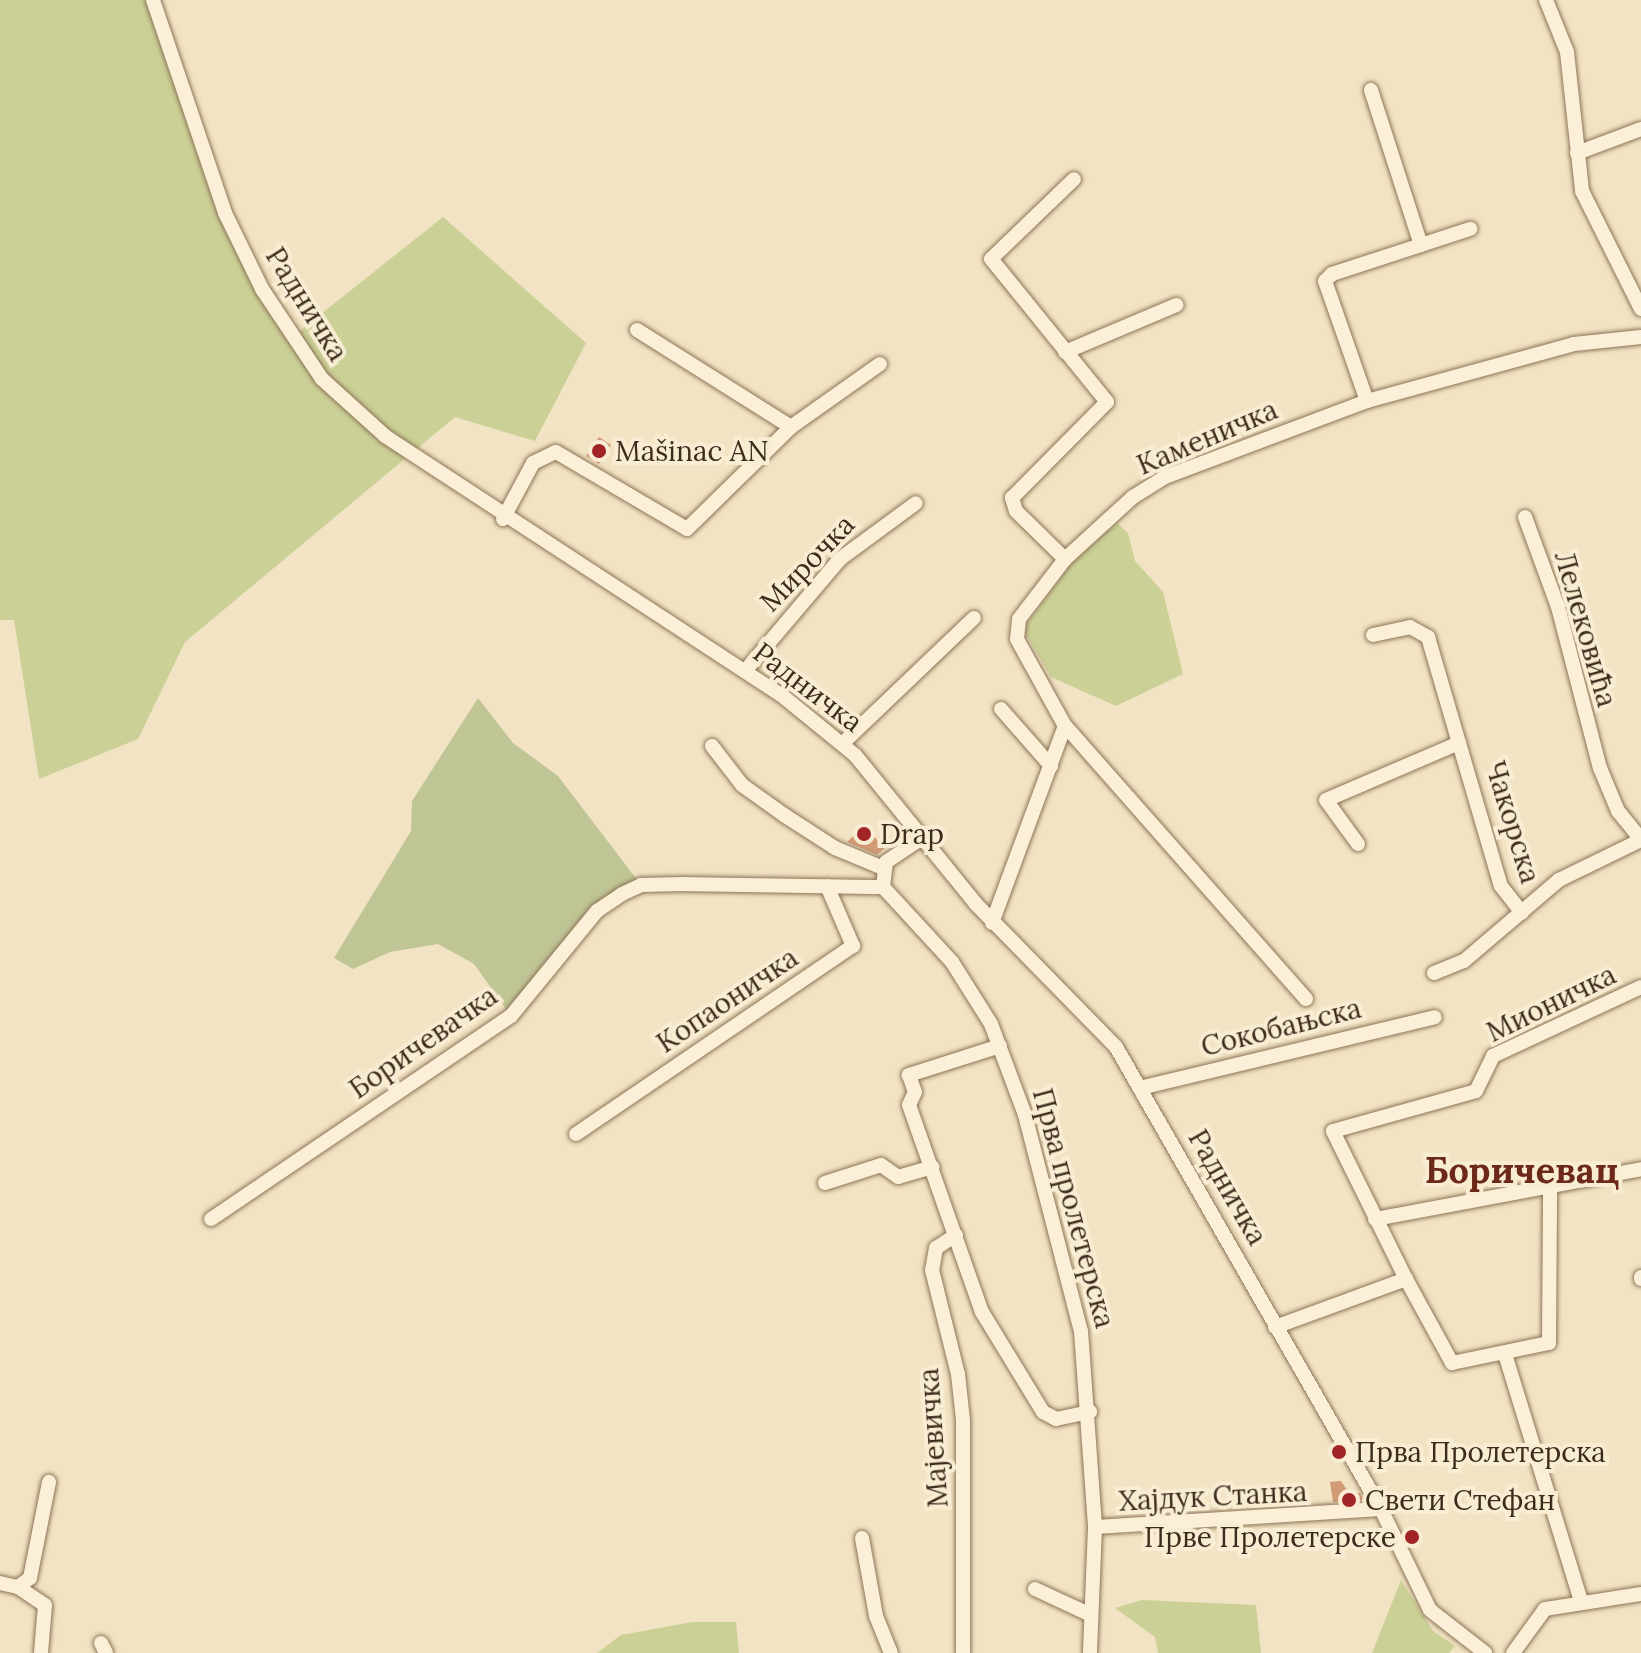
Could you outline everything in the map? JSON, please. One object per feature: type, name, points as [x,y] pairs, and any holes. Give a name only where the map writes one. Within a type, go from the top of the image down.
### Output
[{"type":"street","name":"Радничка","points":[[153,0],[225,213],[291,336],[356,414],[503,519],[745,671],[843,743],[992,923],[1100,1029],[1140,1088],[1381,1509],[1430,1610],[1485,1653]]},
{"type":"street","points":[[1546,0],[1567,52],[1585,200],[1641,309]]},
{"type":"street","points":[[1371,90],[1421,245]]},
{"type":"street","points":[[1577,153],[1641,129]]},
{"type":"street","points":[[1065,559],[1012,502],[1106,405],[1105,396],[1065,352],[991,259],[1074,179]]},
{"type":"street","points":[[1367,401],[1325,281],[1332,274],[1470,229]]},
{"type":"street","points":[[1065,352],[1176,305]]},
{"type":"street","points":[[637,330],[791,427]]},
{"type":"street","name":"Каменичка","points":[[1065,726],[1017,629],[1065,559],[1147,486],[1367,401],[1574,344],[1641,337]]},
{"type":"street","points":[[503,519],[533,463],[556,452],[687,529],[791,427],[880,364]]},
{"type":"street","name":"Мирочка","points":[[745,671],[840,559],[916,503]]},
{"type":"street","name":"Лелековића","points":[[1525,517],[1558,607],[1600,768],[1618,811],[1641,839]]},
{"type":"street","points":[[843,743],[974,618]]},
{"type":"street","name":"Чакорска","points":[[1373,635],[1410,627],[1425,632],[1501,886],[1522,913]]},
{"type":"street","points":[[1001,709],[1051,766]]},
{"type":"street","points":[[992,923],[1065,726],[1306,999]]},
{"type":"street","name":"Чакорска","points":[[1358,844],[1326,800],[1459,743]]},
{"type":"street","points":[[712,746],[763,800],[835,848],[883,868]]},
{"type":"street","points":[[883,868],[922,838]]},
{"type":"street","name":"Чакорска","points":[[1434,973],[1464,961],[1559,880],[1641,839]]},
{"type":"street","points":[[883,868],[883,887]]},
{"type":"street","name":"Боричевачка","points":[[211,1219],[511,1016],[597,911],[622,894],[641,885],[883,887]]},
{"type":"street","name":"Копаоничка","points":[[576,1134],[853,946],[827,886]]},
{"type":"street","name":"Прва пролетерска","points":[[883,887],[968,983],[1000,1046],[1025,1115],[1078,1318],[1090,1412],[1095,1527],[1090,1653]]},
{"type":"street","name":"Мионичка","points":[[1505,1354],[1460,1365],[1449,1361],[1333,1131],[1476,1091],[1493,1056],[1641,987]]},
{"type":"street","name":"Сокобањска","points":[[1140,1088],[1435,1017]]},
{"type":"street","points":[[1000,1046],[909,1075],[915,1092],[909,1105],[982,1312],[1043,1412],[1056,1419],[1090,1412]]},
{"type":"street","points":[[825,1183],[881,1165],[898,1177],[933,1167]]},
{"type":"street","points":[[1375,1219],[1641,1169]]},
{"type":"street","points":[[1550,1184],[1553,1336],[1505,1354],[1581,1601]]},
{"type":"street","name":"Мајевичка","points":[[956,1235],[936,1248],[932,1270],[958,1374],[963,1420],[963,1653]]},
{"type":"street","points":[[1275,1327],[1406,1279]]},
{"type":"street","points":[[18,1587],[30,1578],[49,1482]]},
{"type":"street","name":"Хајдук Станка","points":[[1095,1527],[1381,1509]]},
{"type":"street","points":[[862,1538],[876,1616],[891,1653]]},
{"type":"street","points":[[0,1583],[18,1587],[45,1605],[41,1653]]},
{"type":"street","points":[[1035,1589],[1091,1615]]},
{"type":"street","points":[[1513,1653],[1538,1613],[1581,1601],[1641,1594]]},
{"type":"green space","points":[[0,0],[148,0],[221,219],[287,341],[443,217],[586,343],[535,441],[455,417],[185,642],[138,739],[39,779],[14,620],[0,620]]},
{"type":"green space","points":[[1117,523],[1128,533],[1135,561],[1163,592],[1183,674],[1116,706],[1051,677],[1023,629],[1077,555]]},
{"type":"green space","points":[[478,698],[513,743],[558,776],[641,885],[622,894],[511,1016],[474,964],[438,944],[390,952],[353,969],[334,958],[411,831],[412,801]]},
{"type":"green space","points":[[1401,1580],[1433,1631],[1455,1646],[1449,1653],[1372,1653]]},
{"type":"green space","points":[[1142,1600],[1256,1605],[1261,1653],[1158,1653],[1155,1637],[1115,1608]]},
{"type":"green space","points":[[692,1622],[736,1622],[739,1653],[597,1653],[621,1635]]},
{"type":"building","name":"Mašinac AN","points":[[599,437],[611,445],[599,464],[586,456]]},
{"type":"building","name":"Drap","points":[[864,826],[885,848],[877,855],[847,842]]},
{"type":"building","name":"Свети Стефан","points":[[1341,1481],[1349,1493],[1360,1493],[1364,1500],[1333,1502],[1330,1482]]},
{"type":"place","name":"Mašinac AN","points":[[599,451]]},
{"type":"place","name":"Drap","points":[[864,834]]},
{"type":"place","name":"Прва Пролетерска","points":[[1339,1452]]},
{"type":"place","name":"Свети Стефан","points":[[1349,1500]]},
{"type":"place","name":"Прве Пролетерске","points":[[1412,1537]]},
{"type":"district","name":"Боричевац","points":[[1522,1171]]}]
